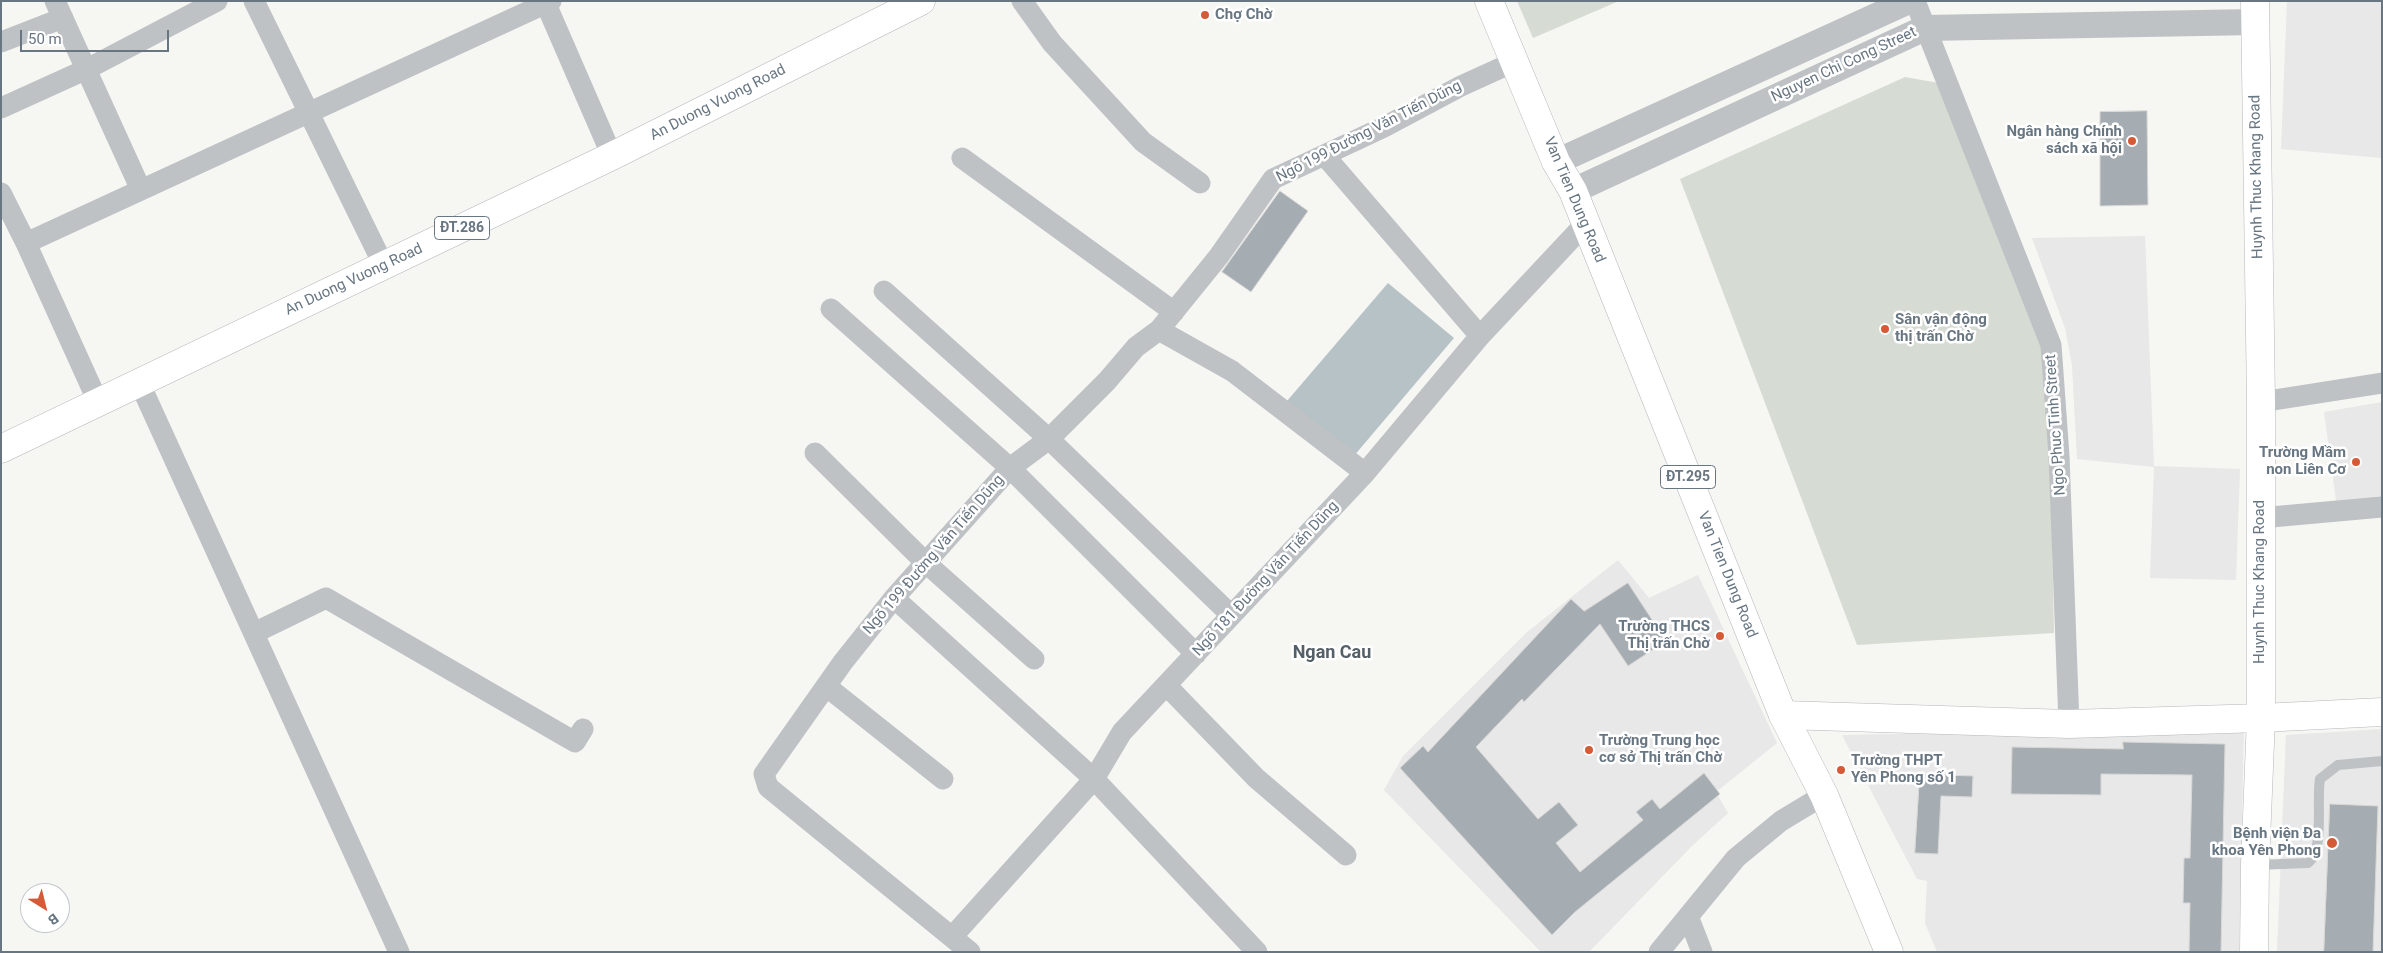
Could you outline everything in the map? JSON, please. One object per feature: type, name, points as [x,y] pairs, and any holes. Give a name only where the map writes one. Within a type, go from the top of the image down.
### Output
[{"type":"main road","name":"An Duong Vuong Road","points":[[1,449],[612,156],[921,1]]},
{"type":"main road","name":"Van Tien Dung Road","points":[[1489,1],[1516,61],[1556,162],[1573,191],[1783,715],[1824,795],[1889,952]]},
{"type":"main road","name":"Huynh Thuc Khang Road","points":[[2254,952],[2255,865],[2261,718],[2261,402],[2255,12]]},
{"type":"main road","points":[[1783,715],[2070,724],[2382,712]]},
{"type":"street","points":[[1,108],[87,69],[217,1]]},
{"type":"street","points":[[254,1],[310,111],[384,266]]},
{"type":"street","points":[[1022,1],[1052,43],[1143,142],[1200,184]]},
{"type":"street","name":"Nguyen Chi Cong Street","points":[[1556,162],[1909,1]]},
{"type":"street","name":"Ngo Phuc Tinh Street","points":[[1915,1],[2050,345],[2059,456],[2070,724]]},
{"type":"street","points":[[26,243],[310,111],[549,3],[612,156]]},
{"type":"street","points":[[1,42],[59,10],[141,190]]},
{"type":"street","name":"Nguyen Chi Cong Street","points":[[1573,191],[1925,28],[2255,12]]},
{"type":"street","name":"Ngõ 199 Đường Văn Tiến Dũng","points":[[952,937],[768,787],[764,774],[826,686],[894,598],[1010,468],[1049,439],[1107,381],[1136,347],[1159,330],[1220,256],[1273,178],[1325,156],[1461,86],[1516,61]]},
{"type":"street","points":[[1325,156],[1480,336]]},
{"type":"street","points":[[962,158],[1174,312]]},
{"type":"street","points":[[1,193],[26,243],[98,402]]},
{"type":"street","name":"Ngõ 181 Đường Văn Tiến Dũng","points":[[952,937],[1094,779],[1122,732],[1365,473],[1480,336],[1585,224]]},
{"type":"street","points":[[884,291],[1049,439],[1231,615]]},
{"type":"street","points":[[831,309],[1010,468],[1196,654]]},
{"type":"street","points":[[1159,330],[1232,371],[1365,473]]},
{"type":"street","points":[[2261,402],[2382,382]]},
{"type":"street","points":[[140,384],[399,952]]},
{"type":"street","points":[[815,453],[926,563],[1034,659]]},
{"type":"street","points":[[2260,518],[2382,507]]},
{"type":"street","points":[[254,633],[326,598],[574,742],[583,730]]},
{"type":"street","points":[[894,598],[1094,779],[1257,952]]},
{"type":"street","points":[[826,686],[943,779]]},
{"type":"street","points":[[1167,686],[1256,778],[1346,855]]},
{"type":"street","points":[[1659,952],[1736,858],[1781,821],[1824,795]]},
{"type":"street","points":[[1688,916],[1702,952]]},
{"type":"street","points":[[952,937],[970,952]]},
{"type":"lane","points":[[2255,865],[2308,863],[2313,859],[2318,848],[2320,779],[2338,765],[2382,761]]},
{"type":"shaded area","points":[[1517,1],[1619,1],[1533,38]]},
{"type":"shaded area","points":[[2287,1],[2382,1],[2382,158],[2281,149]]},
{"type":"shaded area","points":[[1905,77],[1939,83],[2043,350],[2050,433],[2054,633],[1857,645],[1680,179]]},
{"type":"shaded area","points":[[2145,236],[2154,466],[2240,469],[2236,580],[2150,578],[2154,467],[2077,459],[2072,365],[2065,328],[2032,238]]},
{"type":"shaded area","points":[[1388,283],[1454,338],[1353,457],[1287,401]]},
{"type":"shaded area","name":"Trường Mầm non Liên Cơ","points":[[2382,402],[2382,512],[2338,515],[2324,412]]},
{"type":"shaded area","name":"Trường Trung học cơ sở Thị trấn Chờ","points":[[1618,560],[1649,598],[1698,575],[1777,743],[1716,792],[1728,813],[1692,846],[1589,952],[1541,952],[1384,790],[1403,756],[1526,633]]},
{"type":"shaded area","points":[[2244,727],[2239,952],[1937,952],[1925,923],[1927,881],[1917,879],[1842,735]]},
{"type":"shaded area","name":"Bệnh viện Đa khoa Yên Phong","points":[[2382,729],[2382,952],[2277,952],[2286,735]]},
{"type":"building","points":[[2147,111],[2148,205],[2100,206],[2100,112]]},
{"type":"building","points":[[1280,191],[1308,211],[1251,292],[1222,272]]},
{"type":"building","points":[[1628,583],[1666,641],[1628,666],[1600,624],[1524,702],[1522,699],[1476,747],[1538,819],[1559,802],[1578,825],[1556,843],[1580,872],[1643,820],[1636,812],[1652,799],[1660,809],[1704,773],[1720,794],[1575,912],[1552,935],[1400,768],[1423,746],[1428,752],[1571,599],[1584,611]]},
{"type":"building","points":[[2123,742],[2225,744],[2221,952],[2189,952],[2190,903],[2183,903],[2184,858],[2190,858],[2192,775],[2101,774],[2101,795],[2011,794],[2012,747],[2123,749]]},
{"type":"building","points":[[1920,774],[1973,776],[1972,797],[1941,796],[1938,854],[1915,853]]},
{"type":"building","points":[[2330,804],[2378,806],[2373,952],[2324,952]]},
{"type":"place","name":"Chợ Chờ","points":[[1205,15]]},
{"type":"place","name":"Ngân hàng Chính sách xã hội","points":[[2132,141]]},
{"type":"place","name":"Sân vận động thị trấn Chờ","points":[[1885,329]]},
{"type":"place","name":"Trường Mầm non Liên Cơ","points":[[2356,462]]},
{"type":"place","name":"Trường THCS Thị trấn Chờ","points":[[1720,636]]},
{"type":"place","name":"Trường Trung học cơ sở Thị trấn Chờ","points":[[1589,750]]},
{"type":"place","name":"Trường THPT Yên Phong số 1","points":[[1841,770]]},
{"type":"place","name":"Bệnh viện Đa khoa Yên Phong","points":[[2332,843]]},
{"type":"district","name":"Ngan Cau","points":[[1332,653]]}]
